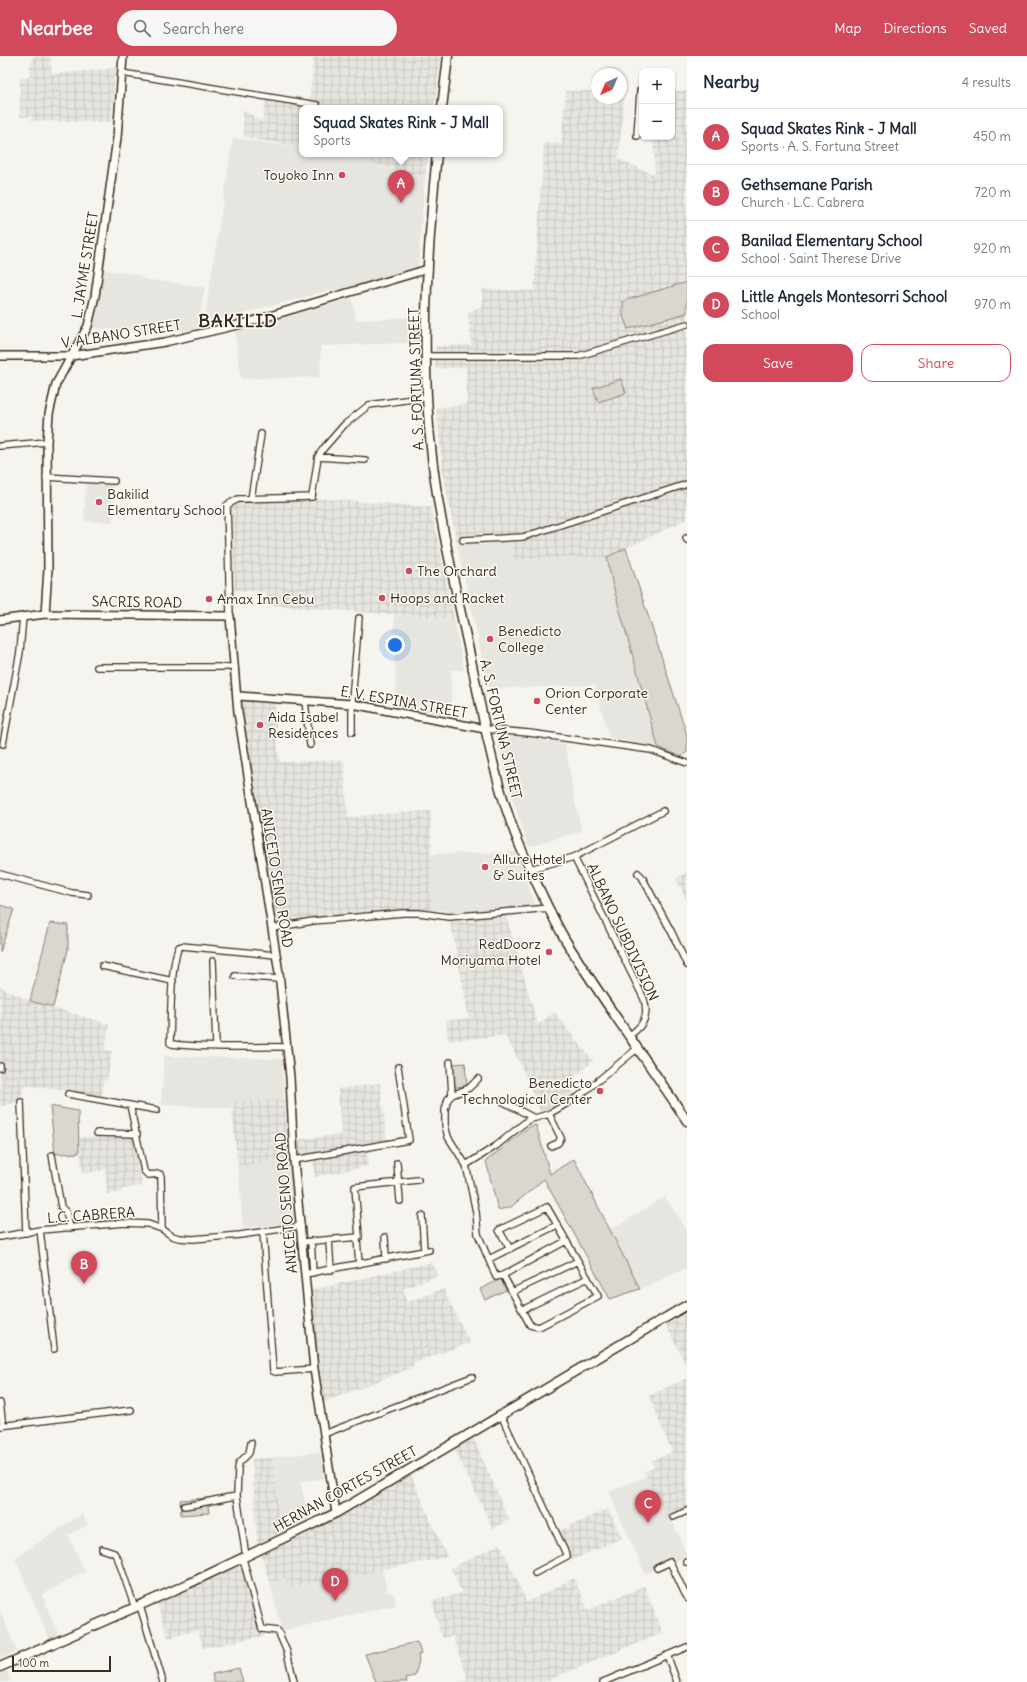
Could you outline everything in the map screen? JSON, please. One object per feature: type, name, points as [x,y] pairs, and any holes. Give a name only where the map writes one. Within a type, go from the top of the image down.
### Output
[{"type":"main road","points":[[442,105],[448,56]]},
{"type":"main road","name":"A. S. FORTUNA STREET","points":[[437,157],[428,269],[427,397],[437,495],[449,561],[485,729],[508,814],[530,869],[549,908],[568,944],[687,1121]]},
{"type":"main road","name":"HERNAN CORTES STREET","points":[[0,1667],[138,1607],[336,1513],[687,1305]]},
{"type":"street","name":"L. JAYME STREET","points":[[45,614],[48,569],[46,442],[49,414],[56,384],[88,326],[95,296],[116,148],[123,56]]},
{"type":"street","points":[[122,73],[317,105]]},
{"type":"street","points":[[637,136],[639,104]]},
{"type":"street","name":"V. ALBANO STREET","points":[[0,356],[71,356],[165,342],[211,332],[307,306],[428,269]]},
{"type":"street","points":[[427,356],[578,356],[687,324]]},
{"type":"street","name":"ANICETO SENO ROAD","points":[[336,1513],[314,1369],[294,1160],[287,1047],[273,928],[264,880],[238,712],[238,696],[230,616],[226,509],[227,505],[238,499],[312,497],[318,457],[344,425],[366,407],[380,403],[427,397]]},
{"type":"street","points":[[251,499],[261,434]]},
{"type":"street","points":[[0,446],[46,442]]},
{"type":"street","points":[[318,457],[365,460]]},
{"type":"street","points":[[46,477],[114,481]]},
{"type":"street","points":[[463,540],[523,537],[687,484]]},
{"type":"street","name":"SACRIS ROAD","points":[[0,620],[45,614],[230,616]]},
{"type":"street","points":[[3,744],[20,652],[24,616]]},
{"type":"street","points":[[352,732],[352,704],[359,618]]},
{"type":"street","points":[[97,667],[235,667]]},
{"type":"street","name":"E. V. ESPINA STREET","points":[[238,696],[352,704],[485,729],[529,733],[651,750],[687,763]]},
{"type":"street","points":[[306,701],[310,745]]},
{"type":"street","name":"ALBANO SUBDIVISION","points":[[530,869],[574,857],[663,811]]},
{"type":"street","name":"ALBANO SUBDIVISION","points":[[574,857],[644,999],[646,1013],[645,1021],[640,1028],[630,1035]]},
{"type":"street","points":[[638,873],[642,877],[672,933],[687,965]]},
{"type":"street","points":[[0,874],[72,893],[88,895]]},
{"type":"street","points":[[273,928],[313,920],[403,913],[419,913],[449,917],[549,908]]},
{"type":"street","points":[[276,955],[182,946],[178,949],[173,981],[170,1043],[195,1047],[287,1047]]},
{"type":"street","points":[[213,962],[216,1046]]},
{"type":"street","points":[[102,966],[173,981]]},
{"type":"street","points":[[235,976],[279,979]]},
{"type":"street","points":[[466,1165],[496,1146],[528,1120],[549,1114],[578,1097],[638,1048]]},
{"type":"street","points":[[450,1062],[452,1095]]},
{"type":"street","points":[[294,1160],[409,1140],[398,1067]]},
{"type":"street","points":[[478,1079],[468,1088],[452,1095],[448,1099],[445,1110],[445,1125],[448,1137],[466,1165],[476,1212],[478,1234],[496,1277],[503,1275],[566,1241]]},
{"type":"street","points":[[68,1094],[157,1110]]},
{"type":"street","points":[[502,1101],[534,1118]]},
{"type":"street","points":[[20,1102],[26,1233]]},
{"type":"street","points":[[130,1105],[144,1171],[148,1175],[160,1174],[161,1176],[162,1229]]},
{"type":"street","points":[[549,1114],[561,1138],[558,1144],[551,1146]]},
{"type":"street","points":[[97,1133],[137,1134]]},
{"type":"street","points":[[52,1155],[61,1207],[66,1212],[70,1228]]},
{"type":"street","points":[[397,1163],[400,1201]]},
{"type":"street","points":[[302,1242],[359,1237],[355,1187],[418,1180]]},
{"type":"street","points":[[503,1275],[530,1325],[539,1327],[598,1296],[547,1207],[498,1230],[510,1249]]},
{"type":"street","points":[[305,1274],[426,1250],[422,1216]]},
{"type":"street","name":"L.C. CABRERA","points":[[0,1237],[40,1230],[125,1223],[148,1224],[162,1229],[179,1238],[193,1239],[263,1232],[301,1226]]},
{"type":"street","points":[[488,1260],[557,1224]]},
{"type":"street","points":[[40,1230],[54,1349]]},
{"type":"street","points":[[263,1232],[273,1371],[314,1369]]},
{"type":"street","points":[[385,1237],[386,1258]]},
{"type":"street","points":[[357,1239],[359,1264]]},
{"type":"street","points":[[311,1241],[313,1273]]},
{"type":"street","points":[[328,1241],[331,1270]]},
{"type":"street","points":[[512,1292],[578,1260]]},
{"type":"street","points":[[522,1310],[588,1278]]},
{"type":"street","points":[[324,1434],[472,1377]]},
{"type":"street","points":[[0,1403],[2,1426],[130,1410]]},
{"type":"street","points":[[501,1415],[567,1556],[534,1573]]},
{"type":"street","points":[[251,1443],[249,1453],[238,1465],[237,1496],[244,1558],[262,1629],[278,1631],[287,1652],[294,1682]]},
{"type":"street","points":[[184,1506],[202,1504],[222,1497],[237,1496]]},
{"type":"street","points":[[673,1517],[687,1512]]},
{"type":"street","points":[[102,1549],[114,1553],[118,1559],[138,1607],[163,1682]]},
{"type":"street","points":[[657,1568],[670,1562],[687,1598]]},
{"type":"street","points":[[603,1682],[687,1646]]},
{"type":"street","points":[[667,1655],[677,1682]]},
{"type":"shaded area","points":[[33,56],[50,56],[52,74],[116,68],[111,122],[31,121],[32,116],[20,117],[20,78],[30,77],[30,65]]},
{"type":"shaded area","points":[[314,56],[441,56],[434,105],[309,105]]},
{"type":"shaded area","points":[[566,91],[591,91],[591,104],[624,104],[618,159],[655,175],[653,140],[675,140],[675,91],[687,91],[687,519],[607,557],[513,560],[511,541],[457,544],[443,472],[436,408],[467,404],[466,367],[435,369],[436,346],[471,345],[468,312],[482,307],[483,289],[534,291],[544,143],[561,144]]},
{"type":"shaded area","points":[[266,98],[309,105],[299,105],[299,144],[297,147],[244,137],[243,110],[262,122]]},
{"type":"shaded area","points":[[233,138],[299,148],[299,157],[346,157],[425,177],[418,270],[336,294],[334,289],[242,314],[241,317],[204,321]]},
{"type":"shaded area","points":[[348,157],[428,157],[425,177]]},
{"type":"shaded area","points":[[104,270],[137,274],[143,279],[205,287],[197,331],[145,331],[94,328]]},
{"type":"shaded area","points":[[687,282],[687,313],[628,329],[623,316],[623,302]]},
{"type":"shaded area","points":[[352,298],[356,320],[424,317],[424,342],[321,346],[320,377],[241,379],[235,330]]},
{"type":"shaded area","points":[[621,379],[626,393],[598,402],[593,388]]},
{"type":"shaded area","name":"Bakilid Elementary School","points":[[86,482],[113,483],[112,522],[84,521]]},
{"type":"shaded area","points":[[316,499],[431,507],[454,619],[267,605],[267,592],[234,590],[232,505],[236,503]]},
{"type":"shaded area","points":[[511,541],[513,560],[607,557],[630,651],[658,747],[609,738],[595,685],[489,689],[457,544]]},
{"type":"shaded area","points":[[626,548],[687,735],[687,752],[681,757],[658,747],[612,582],[607,557]]},
{"type":"shaded area","points":[[394,615],[454,619],[464,670],[451,670],[451,717],[396,707]]},
{"type":"shaded area","points":[[245,702],[275,703],[276,732],[280,762],[344,760],[348,818],[376,814],[431,811],[431,910],[399,911],[398,913],[335,917],[276,924],[240,709],[241,705]]},
{"type":"shaded area","points":[[507,735],[565,743],[574,797],[582,831],[529,847],[510,790],[496,736]]},
{"type":"shaded area","points":[[516,852],[536,907],[522,910],[451,914],[443,910],[431,910],[431,854]]},
{"type":"shaded area","points":[[687,872],[687,901],[676,879]]},
{"type":"shaded area","points":[[0,905],[14,909],[0,952]]},
{"type":"shaded area","points":[[506,915],[538,1025],[554,1012],[593,1061],[567,1083],[575,1096],[558,1107],[541,1113],[521,1065],[505,1035],[448,1041],[446,1021],[469,1018],[450,920]]},
{"type":"shaded area","points":[[50,923],[68,925],[68,950],[53,1007],[30,1001]]},
{"type":"shaded area","points":[[0,987],[30,1001],[109,1024],[105,1050],[112,1051],[107,1081],[103,1081],[102,1096],[24,1085],[20,1101],[0,1107]]},
{"type":"shaded area","points":[[164,1056],[282,1059],[284,1100],[231,1101],[232,1108],[161,1105]]},
{"type":"shaded area","points":[[465,1063],[467,1086],[455,1087],[453,1064]]},
{"type":"shaded area","points":[[380,1083],[387,1142],[298,1157],[297,1140],[341,1134],[338,1089]]},
{"type":"shaded area","points":[[284,1100],[289,1160],[238,1166],[231,1101]]},
{"type":"shaded area","points":[[50,1106],[78,1111],[79,1153],[55,1154]]},
{"type":"shaded area","points":[[536,1125],[550,1174],[574,1159],[640,1289],[610,1299],[544,1179],[511,1207],[498,1210],[486,1161],[529,1127]]},
{"type":"shaded area","points":[[79,1137],[134,1137],[142,1186],[122,1189],[122,1192],[107,1194],[105,1170],[82,1173]]},
{"type":"shaded area","points":[[367,1150],[368,1166],[315,1177],[313,1160]]},
{"type":"shaded area","points":[[289,1160],[295,1223],[243,1228],[238,1166]]},
{"type":"shaded area","points":[[665,1197],[687,1230],[687,1268],[640,1289],[610,1230]]},
{"type":"shaded area","points":[[433,1262],[437,1276],[403,1289],[407,1302],[443,1289],[470,1343],[413,1363],[414,1367],[324,1402],[319,1374],[311,1290]]},
{"type":"shaded area","points":[[501,1279],[506,1290],[485,1300],[480,1289]]},
{"type":"shaded area","points":[[687,1313],[687,1367],[666,1325]]},
{"type":"shaded area","points":[[687,1378],[687,1509],[666,1518],[644,1471],[654,1468],[652,1461],[672,1452],[649,1396]]},
{"type":"shaded area","points":[[473,1437],[509,1520],[493,1529],[454,1448]]},
{"type":"shaded area","points":[[321,1452],[325,1478],[300,1482],[309,1519],[280,1533],[273,1457]]},
{"type":"shaded area","points":[[273,1457],[280,1533],[257,1544],[252,1459]]},
{"type":"shaded area","points":[[653,1473],[687,1556],[645,1574],[609,1492]]},
{"type":"shaded area","points":[[411,1475],[447,1557],[289,1588],[286,1578],[270,1583],[261,1555],[334,1520]]},
{"type":"shaded area","points":[[207,1498],[209,1513],[181,1515],[180,1500]]},
{"type":"shaded area","points":[[608,1509],[622,1538],[572,1560],[559,1531]]},
{"type":"shaded area","points":[[82,1514],[88,1525],[68,1535],[85,1571],[42,1595],[59,1636],[50,1640],[15,1558]]},
{"type":"shaded area","points":[[500,1544],[527,1602],[574,1578],[588,1610],[644,1586],[663,1633],[543,1682],[458,1682],[468,1680],[453,1636],[442,1638],[432,1601],[462,1593],[451,1568]]},
{"type":"shaded area","points":[[242,1565],[264,1636],[203,1648],[198,1630],[168,1638],[157,1603]]},
{"type":"shaded area","points":[[382,1569],[387,1590],[395,1596],[396,1605],[282,1631],[270,1583],[286,1578],[290,1588]]},
{"type":"shaded area","points":[[0,1611],[17,1651],[0,1659]]},
{"type":"shaded area","points":[[417,1642],[421,1653],[418,1655],[419,1660],[415,1676],[406,1678],[407,1682],[376,1682],[365,1654]]},
{"type":"shaded area","points":[[239,1668],[243,1682],[214,1682],[212,1674]]},
{"type":"shaded area","points":[[7,1671],[11,1682],[0,1682],[0,1674]]},
{"type":"place","name":"Toyoko Inn","points":[[342,175]]},
{"type":"place","name":"Squad Skates Rink - J Mall","points":[[401,203]]},
{"type":"place","name":"Bakilid Elementary School","points":[[99,502]]},
{"type":"place","name":"The Orchard","points":[[409,571]]},
{"type":"place","name":"Hoops and Racket","points":[[382,598]]},
{"type":"place","name":"Amax Inn Cebu","points":[[209,599]]},
{"type":"place","name":"Benedicto College","points":[[490,639]]},
{"type":"place","name":"Orion Corporate Center","points":[[537,701]]},
{"type":"place","name":"Aida Isabel Residences","points":[[260,725]]},
{"type":"place","name":"Allure Hotel & Suites","points":[[485,867]]},
{"type":"place","name":"RedDoorz Moriyama Hotel","points":[[549,952]]},
{"type":"place","name":"Benedicto Technological Center","points":[[600,1091]]},
{"type":"place","name":"Gethsemane Parish","points":[[84,1284]]},
{"type":"place","name":"Banilad Elementary School","points":[[648,1523]]},
{"type":"place","name":"Little Angels Montesorri School","points":[[335,1601]]},
{"type":"district","name":"BAKILID","points":[[238,320]]}]
